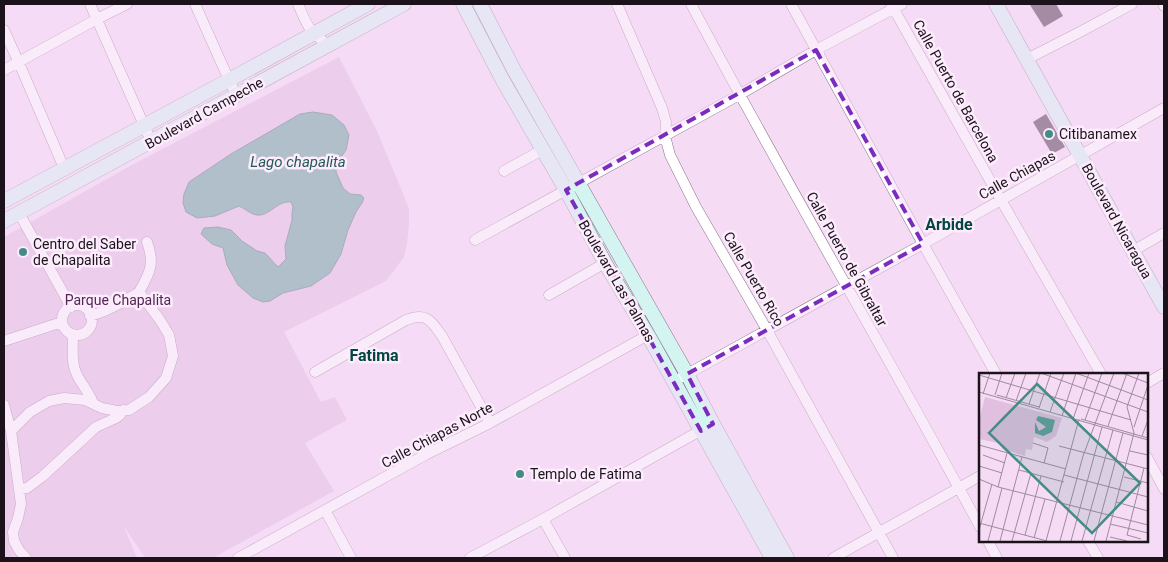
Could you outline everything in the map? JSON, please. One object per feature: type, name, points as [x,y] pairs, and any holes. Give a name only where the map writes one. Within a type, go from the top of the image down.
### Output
[{"type":"street","points":[[90,4],[151,141]]},
{"type":"street","points":[[4,70],[127,4]]},
{"type":"street","points":[[195,4],[236,94]]},
{"type":"street","points":[[298,4],[307,26],[313,34],[328,45]]},
{"type":"street","name":"Boulevard Campeche","points":[[4,201],[368,4]]},
{"type":"street","name":"Boulevard Campeche","points":[[4,221],[404,4]]},
{"type":"street","name":"Boulevard Las Palmas","points":[[463,4],[542,150],[572,187],[687,374],[707,427],[772,558]]},
{"type":"street","name":"Boulevard Las Palmas","points":[[480,4],[572,187],[605,263],[674,382],[707,427],[787,558]]},
{"type":"street","name":"Calle Puerto Rico","points":[[617,4],[665,114],[665,136],[670,155],[696,206],[893,558]]},
{"type":"street","name":"Calle Puerto de Gibraltar","points":[[691,4],[739,95],[979,525]]},
{"type":"street","points":[[791,4],[995,373]]},
{"type":"street","name":"Boulevard Nicaragua","points":[[996,4],[1085,154]]},
{"type":"street","name":"Boulevard Nicaragua","points":[[1006,4],[1136,249],[1164,307]]},
{"type":"street","points":[[1033,56],[1132,4]]},
{"type":"street","points":[[475,240],[739,95],[896,5]]},
{"type":"street","name":"Calle Puerto de Barcelona","points":[[896,5],[1001,200],[1100,373]]},
{"type":"street","points":[[4,30],[64,168]]},
{"type":"street","name":"Calle Chiapas","points":[[674,382],[1085,154],[1164,108]]},
{"type":"street","points":[[504,171],[542,150]]},
{"type":"street","points":[[19,213],[71,306]]},
{"type":"street","points":[[1136,249],[1164,233]]},
{"type":"street","points":[[90,316],[122,303],[139,292],[149,276],[152,262],[147,242]]},
{"type":"street","name":"Boulevard Nicaragua","points":[[1136,249],[1164,287]]},
{"type":"street","points":[[549,295],[605,263]]},
{"type":"street","points":[[10,431],[30,412],[50,401],[64,398],[85,400],[102,408],[117,411],[129,410],[149,397],[166,378],[173,356],[169,335],[139,292]]},
{"type":"street","points":[[71,306],[80,306],[88,311],[90,316],[92,319],[90,328],[82,334],[73,335],[65,330],[62,322],[64,313],[71,306]]},
{"type":"street","points":[[315,372],[412,317],[421,316],[428,318],[434,323],[442,336],[490,422]]},
{"type":"street","points":[[4,341],[62,322]]},
{"type":"street","points":[[73,335],[72,363],[77,375],[90,395],[92,403]]},
{"type":"street","name":"Calle Chiapas Norte","points":[[238,558],[648,335]]},
{"type":"street","points":[[1148,382],[1164,373]]},
{"type":"street","points":[[4,405],[10,431],[21,504],[13,532],[14,540],[26,558]]},
{"type":"street","points":[[19,489],[27,488],[43,476],[96,427],[116,418],[123,410]]},
{"type":"street","points":[[470,558],[707,427]]},
{"type":"street","points":[[1148,459],[1164,489]]},
{"type":"street","points":[[834,558],[979,477]]},
{"type":"street","points":[[325,510],[351,558]]},
{"type":"street","points":[[543,519],[566,558]]},
{"type":"street","points":[[989,542],[997,558]]},
{"type":"street","points":[[1089,542],[1098,558]]},
{"type":"highlighted area","points":[[816,50],[923,244],[687,374],[713,424],[701,431],[566,190]]},
{"type":"green space","name":"Parque Chapalita","points":[[339,57],[377,131],[409,209],[409,224],[404,257],[386,281],[284,332],[321,402],[335,397],[347,420],[305,443],[334,491],[213,558],[145,558],[123,525],[137,558],[4,558],[4,237],[130,166]]},
{"type":"water","name":"Lago chapalita","points":[[313,112],[332,115],[344,125],[349,135],[346,150],[337,163],[336,172],[343,188],[350,194],[361,195],[364,198],[348,230],[341,254],[330,273],[311,286],[283,293],[270,301],[263,302],[253,298],[238,285],[227,265],[223,248],[212,244],[201,234],[204,228],[218,227],[231,230],[242,241],[257,251],[265,253],[278,267],[286,259],[285,246],[292,220],[293,207],[291,202],[286,202],[258,215],[239,206],[215,216],[197,218],[186,212],[183,203],[184,194],[189,182],[231,154],[300,114]]},
{"type":"building","points":[[1056,4],[1063,16],[1044,27],[1030,5]]},
{"type":"building","name":"Citibanamex","points":[[1046,114],[1065,147],[1052,154],[1033,122]]},
{"type":"place","name":"Citibanamex","points":[[1049,134]]},
{"type":"place","name":"Centro del Saber de Chapalita","points":[[23,252]]},
{"type":"place","name":"Templo de Fatima","points":[[520,474]]},
{"type":"district","name":"Arbide","points":[[949,224]]},
{"type":"district","name":"Fatima","points":[[374,355]]}]
